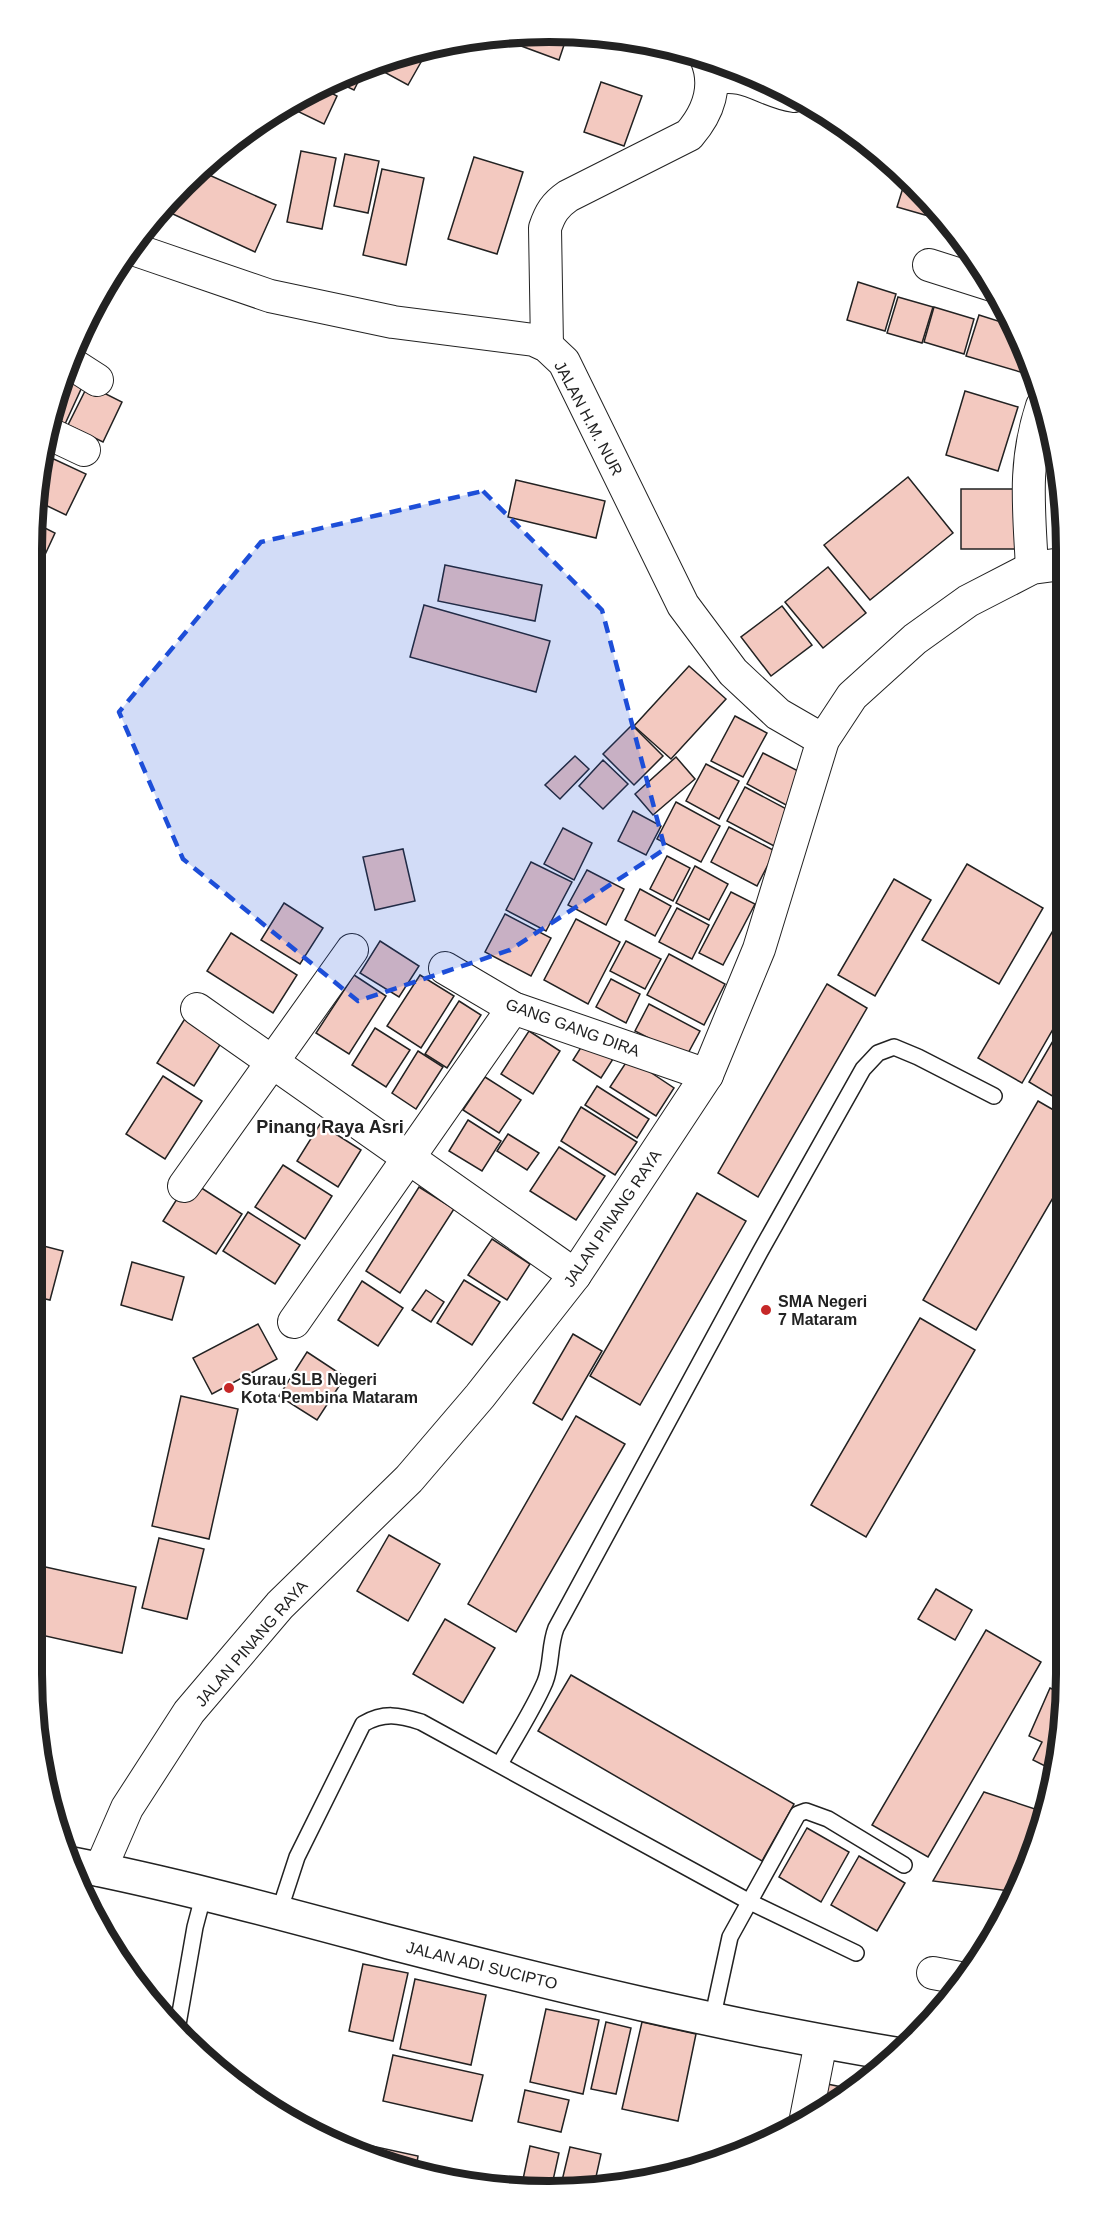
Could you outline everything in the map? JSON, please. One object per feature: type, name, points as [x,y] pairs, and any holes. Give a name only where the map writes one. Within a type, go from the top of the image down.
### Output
[{"type":"highway","name":"JALAN ADI SUCIPTO","points":[[86,1867],[204,1893],[283,1898],[545,1982],[712,2020],[886,2053]]},
{"type":"street","points":[[547,346],[544,228],[550,213],[568,196],[689,135],[706,106],[710,68]]},
{"type":"street","points":[[711,69],[723,76],[734,78]]},
{"type":"street","name":"JALAN H.M. NUR","points":[[139,251],[270,296],[393,322],[519,337],[547,346],[564,362],[683,605],[734,672],[778,714],[823,740]]},
{"type":"street","points":[[929,265],[979,281]]},
{"type":"street","points":[[76,367],[97,380]]},
{"type":"street","points":[[1032,568],[1027,477],[1031,438],[1038,416]]},
{"type":"street","points":[[55,436],[84,450]]},
{"type":"street","name":"JALAN PINANG RAYA","points":[[86,1867],[122,1821],[189,1712],[280,1605],[409,1479],[480,1396],[575,1275],[707,1076],[759,950],[823,740],[852,696],[915,639],[968,601],[1032,568],[1056,565]]},
{"type":"street","points":[[184,1186],[352,950]]},
{"type":"street","name":"GANG GANG DIRA","points":[[444,968],[513,1008],[707,1076]]},
{"type":"street","points":[[294,1322],[513,1008]]},
{"type":"street","points":[[197,1009],[575,1275]]},
{"type":"street","points":[[808,2110],[821,2042]]},
{"type":"lane","points":[[500,1764],[545,1682],[550,1667],[550,1643],[556,1628],[760,1252],[864,1069],[878,1053],[894,1047],[994,1096]]},
{"type":"lane","points":[[283,1898],[297,1857],[363,1724],[375,1718],[400,1715],[421,1722],[748,1900],[856,1953]]},
{"type":"lane","points":[[712,2020],[723,1957],[748,1900],[798,1814],[806,1811],[828,1819],[904,1865]]},
{"type":"lane","points":[[179,2020],[195,1927],[204,1893]]},
{"type":"highlighted area","points":[[483,491],[602,610],[665,849],[510,950],[358,1001],[183,859],[119,712],[261,542]]},
{"type":"building","points":[[565,42],[559,60],[514,43]]},
{"type":"building","points":[[423,58],[408,85],[382,71]]},
{"type":"building","points":[[359,79],[354,90],[345,86]]},
{"type":"building","points":[[601,82],[642,96],[624,146],[584,132]]},
{"type":"building","points":[[330,92],[337,96],[324,124],[297,111]]},
{"type":"building","points":[[301,151],[336,158],[322,229],[287,222]]},
{"type":"building","points":[[345,154],[379,161],[368,213],[334,206]]},
{"type":"building","points":[[474,157],[523,172],[497,254],[448,239]]},
{"type":"building","points":[[382,169],[424,178],[406,265],[363,255]]},
{"type":"building","points":[[208,174],[276,205],[255,252],[170,213]]},
{"type":"building","points":[[904,186],[932,217],[897,207]]},
{"type":"building","points":[[858,282],[896,294],[885,331],[847,320]]},
{"type":"building","points":[[898,297],[933,307],[922,343],[887,333]]},
{"type":"building","points":[[934,307],[974,319],[964,354],[924,342]]},
{"type":"building","points":[[979,315],[1003,322],[1024,373],[966,356]]},
{"type":"building","points":[[71,382],[82,387],[65,424],[58,421]]},
{"type":"building","points":[[88,385],[122,402],[103,442],[68,425]]},
{"type":"building","points":[[965,391],[1018,407],[998,471],[946,455]]},
{"type":"building","points":[[51,458],[86,474],[66,515],[44,504]]},
{"type":"building","points":[[908,477],[953,533],[870,600],[824,545]]},
{"type":"building","points":[[516,480],[605,501],[596,538],[508,517]]},
{"type":"building","points":[[961,489],[1017,489],[1018,549],[961,549]]},
{"type":"building","points":[[43,527],[55,533],[42,558]]},
{"type":"building","points":[[445,565],[542,585],[535,621],[438,601]]},
{"type":"building","points":[[828,567],[866,613],[823,648],[785,602]]},
{"type":"building","points":[[424,605],[550,641],[536,692],[410,657]]},
{"type":"building","points":[[782,606],[812,645],[771,676],[741,637]]},
{"type":"building","points":[[689,666],[726,699],[671,759],[634,726]]},
{"type":"building","points":[[735,716],[767,733],[743,777],[711,761]]},
{"type":"building","points":[[632,725],[663,756],[634,785],[603,754]]},
{"type":"building","points":[[763,753],[804,774],[788,806],[747,784]]},
{"type":"building","points":[[575,756],[589,769],[560,799],[545,785]]},
{"type":"building","points":[[676,757],[695,779],[653,815],[635,794]]},
{"type":"building","points":[[603,760],[628,784],[603,809],[579,786]]},
{"type":"building","points":[[706,764],[739,781],[719,819],[686,801]]},
{"type":"building","points":[[745,787],[794,813],[776,847],[727,821]]},
{"type":"building","points":[[676,802],[720,826],[701,862],[657,839]]},
{"type":"building","points":[[633,811],[661,826],[646,855],[618,841]]},
{"type":"building","points":[[729,827],[775,851],[757,886],[711,862]]},
{"type":"building","points":[[563,828],[592,843],[574,880],[544,864]]},
{"type":"building","points":[[403,849],[415,901],[375,910],[363,857]]},
{"type":"building","points":[[667,856],[690,868],[673,901],[650,889]]},
{"type":"building","points":[[531,862],[572,882],[546,931],[506,910]]},
{"type":"building","points":[[967,864],[1043,908],[999,984],[922,940]]},
{"type":"building","points":[[695,866],[728,884],[709,920],[676,903]]},
{"type":"building","points":[[587,870],[624,889],[606,925],[568,905]]},
{"type":"building","points":[[894,879],[931,900],[875,996],[838,975]]},
{"type":"building","points":[[640,889],[671,906],[655,936],[625,920]]},
{"type":"building","points":[[731,892],[755,904],[723,965],[699,953]]},
{"type":"building","points":[[284,903],[323,928],[300,964],[261,940]]},
{"type":"building","points":[[677,908],[709,925],[692,959],[659,942]]},
{"type":"building","points":[[505,914],[551,938],[531,976],[485,952]]},
{"type":"building","points":[[576,919],[620,942],[588,1004],[544,980]]},
{"type":"building","points":[[1056,925],[1056,1024],[1022,1083],[978,1058]]},
{"type":"building","points":[[231,933],[297,975],[273,1013],[207,971]]},
{"type":"building","points":[[380,941],[419,966],[399,997],[360,973]]},
{"type":"building","points":[[626,941],[661,959],[645,989],[610,971]]},
{"type":"building","points":[[669,954],[725,984],[704,1025],[647,995]]},
{"type":"building","points":[[354,975],[386,996],[349,1054],[316,1033]]},
{"type":"building","points":[[420,975],[454,996],[421,1048],[387,1026]]},
{"type":"building","points":[[611,979],[640,994],[626,1023],[596,1007]]},
{"type":"building","points":[[827,984],[867,1008],[758,1197],[718,1173]]},
{"type":"building","points":[[459,1001],[481,1015],[447,1068],[425,1054]]},
{"type":"building","points":[[649,1004],[700,1031],[686,1057],[635,1031]]},
{"type":"building","points":[[186,1017],[223,1040],[194,1086],[157,1063]]},
{"type":"building","points":[[375,1028],[410,1050],[386,1087],[352,1065]]},
{"type":"building","points":[[529,1031],[560,1051],[533,1094],[501,1074]]},
{"type":"building","points":[[1056,1036],[1056,1098],[1029,1082]]},
{"type":"building","points":[[585,1041],[613,1059],[601,1078],[573,1060]]},
{"type":"building","points":[[418,1051],[443,1067],[416,1109],[392,1093]]},
{"type":"building","points":[[629,1058],[674,1088],[656,1116],[610,1087]]},
{"type":"building","points":[[163,1076],[202,1101],[165,1159],[126,1134]]},
{"type":"building","points":[[485,1077],[521,1100],[499,1133],[463,1110]]},
{"type":"building","points":[[597,1086],[649,1119],[637,1138],[585,1105]]},
{"type":"building","points":[[1038,1101],[1056,1111],[1056,1193],[976,1330],[923,1300]]},
{"type":"building","points":[[581,1107],[637,1142],[615,1175],[561,1141]]},
{"type":"building","points":[[468,1120],[501,1141],[482,1171],[449,1151]]},
{"type":"building","points":[[320,1124],[361,1150],[338,1187],[297,1161]]},
{"type":"building","points":[[508,1134],[539,1153],[527,1170],[497,1151]]},
{"type":"building","points":[[559,1147],[605,1176],[576,1220],[530,1191]]},
{"type":"building","points":[[283,1165],[332,1196],[305,1239],[255,1207]]},
{"type":"building","points":[[189,1180],[242,1214],[216,1254],[163,1221]]},
{"type":"building","points":[[419,1187],[454,1209],[400,1293],[366,1271]]},
{"type":"building","points":[[697,1193],[746,1221],[640,1405],[590,1376]]},
{"type":"building","points":[[248,1212],[300,1245],[275,1284],[223,1251]]},
{"type":"building","points":[[492,1239],[530,1264],[507,1300],[468,1275]]},
{"type":"building","points":[[42,1246],[63,1251],[50,1300],[42,1298]]},
{"type":"building","points":[[132,1262],[184,1277],[172,1320],[121,1305]]},
{"type":"building","points":[[464,1280],[500,1302],[472,1345],[437,1323]]},
{"type":"building","points":[[362,1281],[403,1308],[378,1346],[338,1320]]},
{"type":"building","points":[[426,1290],[444,1302],[431,1322],[412,1310]]},
{"type":"building","points":[[920,1318],[975,1350],[866,1537],[811,1505]]},
{"type":"building","points":[[258,1324],[277,1359],[212,1394],[193,1358]]},
{"type":"building","points":[[573,1334],[602,1351],[562,1420],[533,1403]]},
{"type":"building","points":[[307,1352],[345,1377],[317,1420],[279,1396]]},
{"type":"building","points":[[181,1396],[238,1409],[209,1539],[152,1526]]},
{"type":"building","points":[[576,1416],[625,1444],[516,1632],[468,1604]]},
{"type":"building","points":[[389,1535],[440,1564],[408,1621],[357,1591]]},
{"type":"building","points":[[159,1538],[204,1549],[187,1619],[142,1608]]},
{"type":"building","points":[[42,1566],[136,1587],[122,1653],[42,1635]]},
{"type":"building","points":[[936,1589],[972,1610],[955,1640],[918,1619]]},
{"type":"building","points":[[445,1619],[495,1648],[463,1703],[413,1674]]},
{"type":"building","points":[[986,1630],[1041,1662],[928,1857],[872,1825]]},
{"type":"building","points":[[571,1675],[794,1804],[762,1861],[538,1731]]},
{"type":"building","points":[[1050,1688],[1055,1691],[1052,1740],[1047,1767],[1033,1760],[1042,1742],[1029,1736]]},
{"type":"building","points":[[984,1792],[1037,1810],[1007,1891],[933,1881]]},
{"type":"building","points":[[807,1828],[849,1852],[821,1902],[779,1877]]},
{"type":"building","points":[[859,1856],[905,1883],[877,1931],[831,1905]]},
{"type":"building","points":[[363,1964],[408,1973],[393,2041],[349,2031]]},
{"type":"building","points":[[415,1979],[486,1995],[471,2065],[400,2049]]},
{"type":"building","points":[[546,2009],[599,2020],[583,2094],[530,2082]]},
{"type":"building","points":[[606,2022],[631,2028],[616,2094],[591,2089]]},
{"type":"building","points":[[642,2022],[696,2034],[678,2121],[622,2109]]},
{"type":"building","points":[[393,2055],[483,2075],[472,2121],[383,2101]]},
{"type":"building","points":[[822,2083],[843,2087],[831,2096],[818,2104]]},
{"type":"building","points":[[525,2090],[569,2100],[561,2132],[518,2122]]},
{"type":"building","points":[[358,2143],[418,2156],[417,2164],[386,2154]]},
{"type":"building","points":[[530,2146],[559,2153],[553,2181],[523,2180]]},
{"type":"building","points":[[570,2147],[601,2154],[596,2179],[562,2181]]},
{"type":"place","name":"SMA Negeri 7 Mataram","points":[[766,1310]]},
{"type":"place","name":"Surau SLB Negeri Kota Pembina Mataram","points":[[229,1388]]},
{"type":"district","name":"Pinang Raya Asri","points":[[330,1127]]}]
